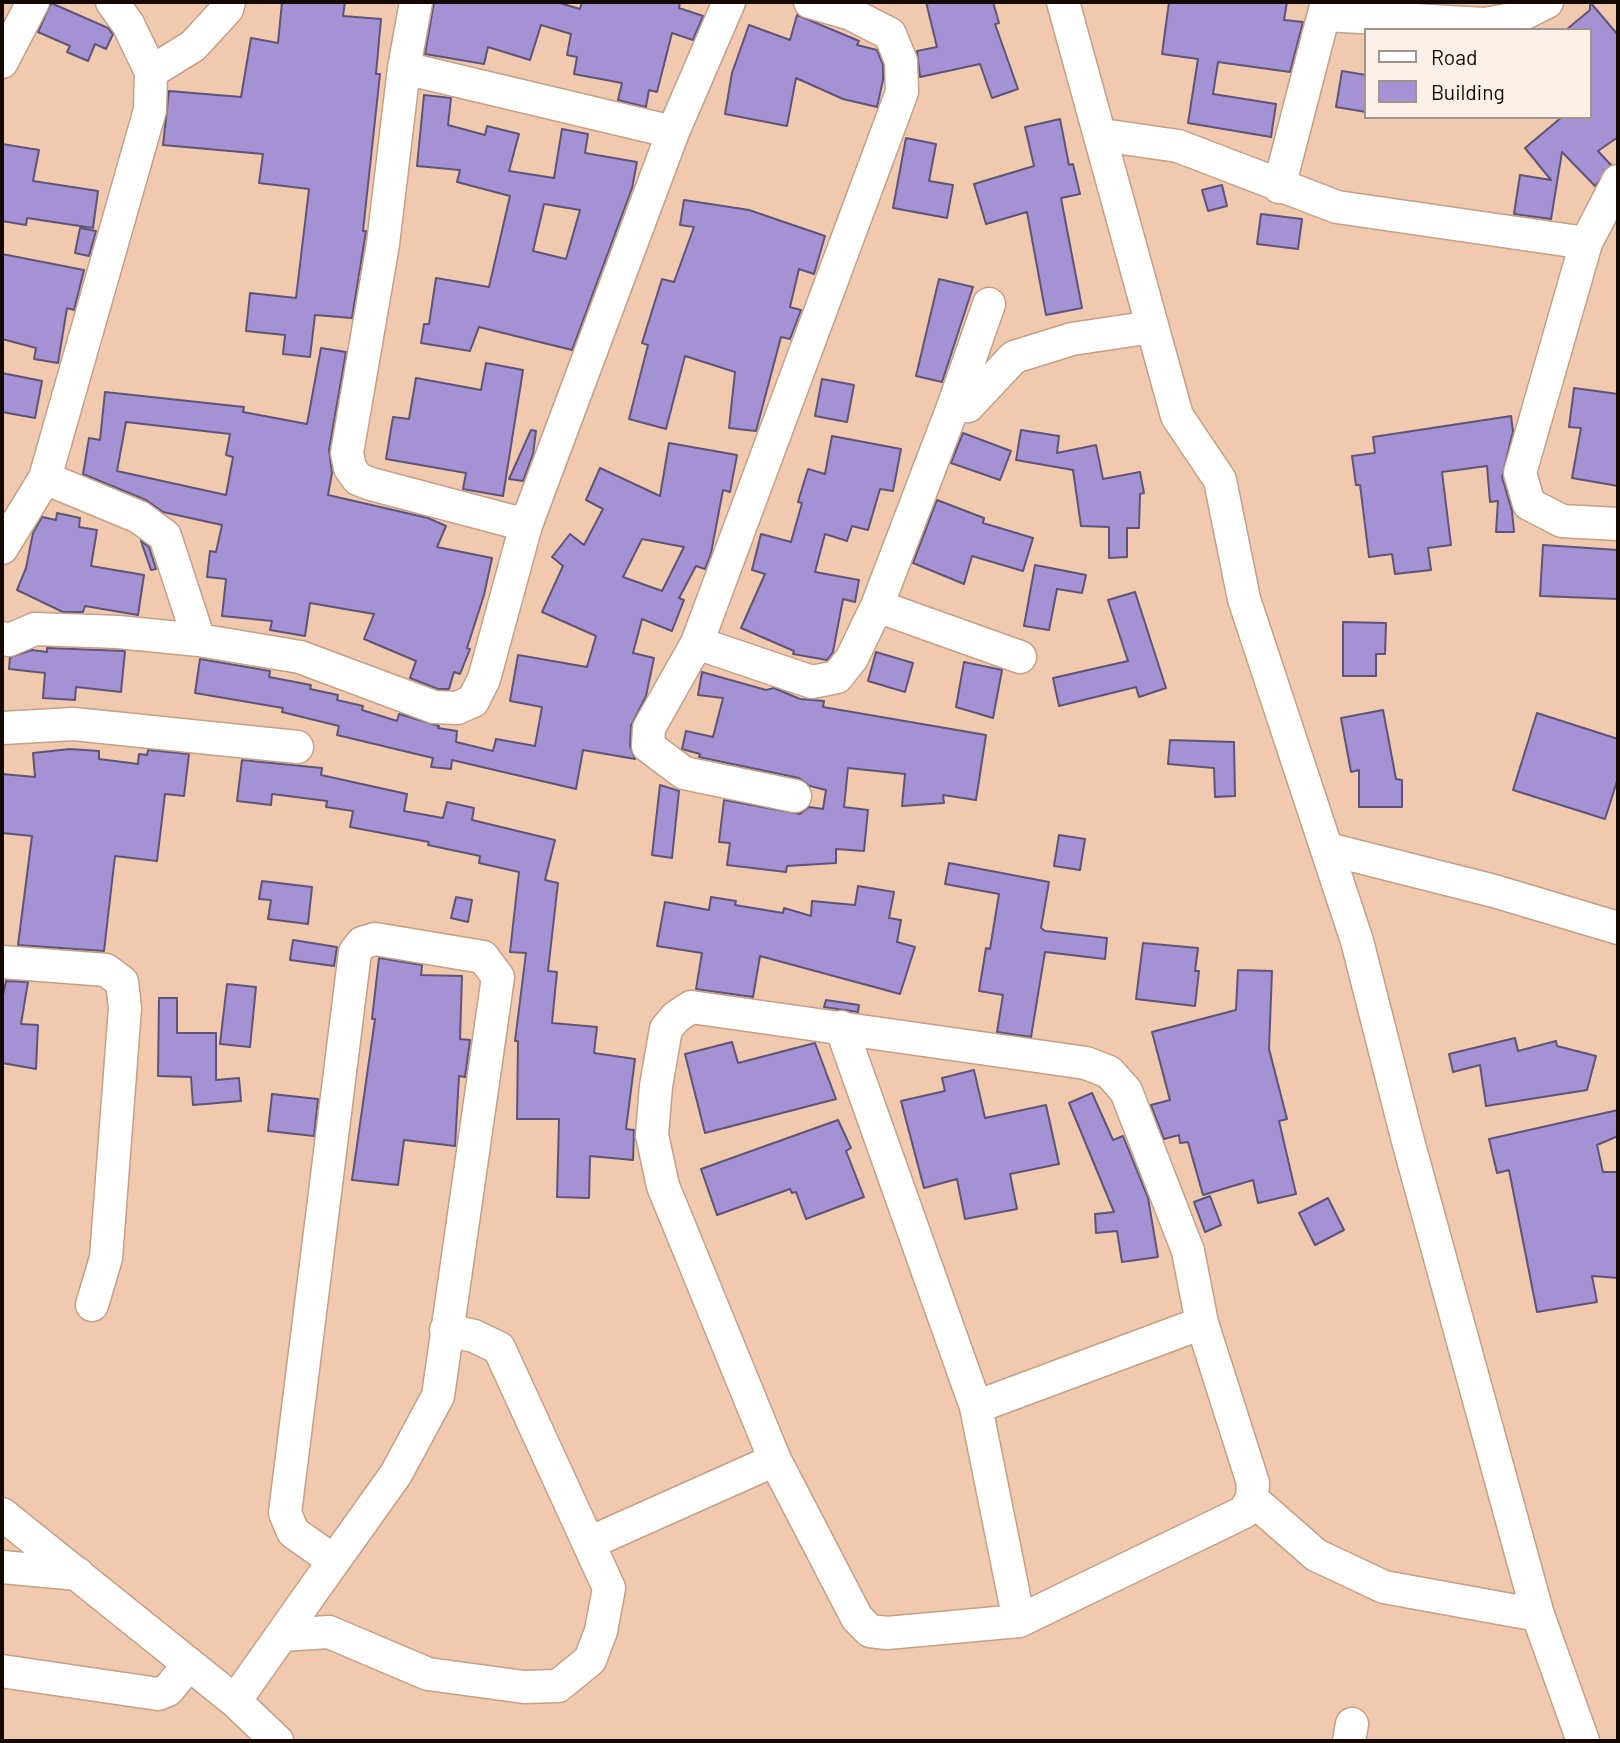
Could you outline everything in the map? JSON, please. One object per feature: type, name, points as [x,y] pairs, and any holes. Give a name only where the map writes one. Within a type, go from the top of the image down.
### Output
[{"type":"street","points":[[2,62],[33,2]]},
{"type":"street","points":[[2,548],[45,478],[150,110],[151,72],[128,24],[112,2]]},
{"type":"street","points":[[151,72],[193,46],[227,9],[229,2]]},
{"type":"street","points":[[416,2],[404,68],[383,244],[346,453],[350,468],[358,479],[526,525]]},
{"type":"street","points":[[2,638],[9,640],[36,628],[199,640],[300,657],[434,707],[457,708],[472,701],[484,679],[526,525],[673,132],[729,2]]},
{"type":"street","points":[[795,796],[684,773],[648,746],[649,728],[697,643],[902,92],[901,61],[890,34],[851,14],[810,2]]},
{"type":"street","points":[[1063,2],[1102,135],[1177,416],[1220,480],[1244,599],[1357,941],[1411,1154],[1538,1615],[1583,1741]]},
{"type":"street","points":[[1279,187],[1326,8],[1485,24],[1513,19],[1547,2]]},
{"type":"street","points":[[404,68],[673,132]]},
{"type":"street","points":[[1102,135],[1178,146],[1279,187],[1337,206],[1586,243]]},
{"type":"street","points":[[1618,181],[1586,243],[1520,473],[1530,504],[1562,521],[1618,524]]},
{"type":"street","points":[[697,643],[812,682],[837,677],[852,658],[877,607],[989,304]]},
{"type":"street","points":[[953,407],[968,406],[1014,357],[1072,339],[1152,327]]},
{"type":"street","points":[[45,478],[139,517],[164,536],[199,640]]},
{"type":"street","points":[[877,607],[1020,657]]},
{"type":"street","points":[[2,728],[74,724],[297,747]]},
{"type":"street","points":[[1328,849],[1494,891],[1618,928]]},
{"type":"street","points":[[235,1701],[396,1474],[438,1396],[498,977],[483,957],[374,939],[362,943],[355,952],[285,1513],[293,1532],[334,1561]]},
{"type":"street","points":[[2,962],[106,970],[122,982],[125,1008],[106,1258],[92,1305]]},
{"type":"street","points":[[691,1007],[841,1027],[1086,1063],[1109,1073],[1126,1091],[1188,1251],[1202,1323],[1253,1483],[1252,1499],[1244,1512],[1018,1621],[887,1633],[870,1631],[857,1618],[775,1460],[663,1186],[652,1135],[656,1086],[666,1029],[676,1017],[691,1007]]},
{"type":"street","points":[[841,1027],[976,1407],[1018,1621]]},
{"type":"street","points":[[976,1407],[1202,1323]]},
{"type":"street","points":[[282,1635],[328,1632],[428,1674],[524,1687],[558,1686],[590,1660],[601,1631],[609,1588],[499,1348],[474,1336],[446,1330]]},
{"type":"street","points":[[589,1543],[775,1460]]},
{"type":"street","points":[[1252,1499],[1316,1555],[1384,1587],[1538,1615]]},
{"type":"street","points":[[2,1514],[235,1701],[277,1741]]},
{"type":"street","points":[[2,1567],[78,1574]]},
{"type":"street","points":[[314,1589],[328,1632]]},
{"type":"street","points":[[2,1671],[158,1694],[168,1690],[189,1664]]},
{"type":"building","points":[[282,2],[345,2],[343,16],[381,19],[376,74],[380,74],[363,231],[366,231],[352,318],[315,315],[310,357],[283,354],[285,335],[246,331],[250,293],[296,298],[309,189],[259,183],[263,154],[163,145],[169,91],[241,97],[251,38],[278,43]]},
{"type":"building","points":[[434,2],[556,2],[580,9],[582,2],[680,2],[679,8],[703,16],[693,40],[672,33],[657,92],[649,90],[646,107],[618,100],[622,83],[574,74],[577,57],[567,55],[571,34],[541,25],[530,60],[488,47],[484,64],[425,54]]},
{"type":"building","points":[[926,2],[993,2],[999,23],[995,24],[1018,89],[992,98],[980,64],[920,77],[917,51],[937,47]]},
{"type":"building","points":[[1169,2],[1287,2],[1284,20],[1303,22],[1290,72],[1218,62],[1213,94],[1276,104],[1271,137],[1188,123],[1198,59],[1162,54]]},
{"type":"building","points":[[1590,2],[1618,35],[1618,137],[1598,151],[1611,165],[1595,186],[1562,152],[1551,219],[1514,214],[1520,175],[1551,180],[1525,148],[1560,119],[1592,119],[1592,28],[1568,28],[1590,10]]},
{"type":"building","points":[[51,3],[108,28],[113,34],[106,49],[95,44],[88,61],[67,52],[70,46],[38,32]]},
{"type":"building","points":[[797,15],[859,41],[857,45],[877,50],[883,65],[883,80],[877,107],[843,99],[796,78],[787,126],[725,114],[732,73],[749,25],[790,40]]},
{"type":"building","points":[[1342,71],[1364,75],[1364,112],[1336,107]]},
{"type":"building","points":[[424,95],[451,98],[448,125],[485,135],[487,126],[519,134],[509,171],[554,178],[562,129],[588,134],[585,153],[637,162],[632,188],[572,350],[479,327],[470,351],[421,343],[424,324],[429,324],[436,278],[489,287],[510,196],[457,182],[460,170],[417,166]],"holes":[[[544,204],[580,210],[566,259],[533,251]]]},
{"type":"building","points":[[1060,119],[1069,165],[1073,164],[1080,194],[1061,198],[1082,308],[1046,315],[1027,212],[986,224],[974,184],[1034,166],[1025,127]]},
{"type":"building","points":[[906,138],[936,144],[929,181],[953,185],[947,218],[893,208]]},
{"type":"building","points":[[2,144],[39,150],[33,181],[98,191],[93,228],[27,218],[26,225],[2,221]]},
{"type":"building","points":[[1222,185],[1227,206],[1208,211],[1202,190]]},
{"type":"building","points":[[684,200],[749,210],[825,236],[814,274],[799,269],[790,307],[801,310],[790,339],[781,337],[756,431],[729,428],[735,372],[685,356],[666,429],[629,419],[648,345],[642,343],[662,279],[674,282],[694,227],[680,225]]},
{"type":"building","points":[[1261,214],[1302,219],[1298,249],[1257,244]]},
{"type":"building","points":[[80,228],[96,231],[89,256],[75,253]]},
{"type":"building","points":[[2,254],[84,270],[74,310],[67,308],[58,363],[34,359],[36,348],[2,339]]},
{"type":"building","points":[[939,279],[973,287],[942,382],[916,376]]},
{"type":"building","points":[[321,348],[346,352],[329,450],[332,473],[328,495],[428,518],[446,526],[437,547],[492,558],[484,595],[467,648],[470,649],[460,674],[454,672],[449,689],[438,689],[410,678],[416,661],[364,639],[374,614],[310,603],[305,636],[270,630],[272,621],[222,616],[226,579],[207,577],[210,551],[216,552],[222,525],[163,512],[146,500],[83,474],[89,438],[100,440],[105,392],[244,407],[243,412],[307,424]],"holes":[[[126,422],[230,434],[226,455],[233,457],[226,495],[117,471]]]},
{"type":"building","points":[[486,363],[523,370],[503,496],[463,489],[466,473],[386,459],[393,417],[409,419],[416,378],[481,390]]},
{"type":"building","points":[[2,373],[42,381],[35,418],[2,412]]},
{"type":"building","points":[[822,379],[854,385],[847,422],[815,416]]},
{"type":"building","points":[[1574,388],[1618,394],[1618,486],[1572,478],[1581,428],[1569,427]]},
{"type":"building","points":[[1511,416],[1513,431],[1502,477],[1512,511],[1514,532],[1496,532],[1498,501],[1490,502],[1487,466],[1442,472],[1451,545],[1428,548],[1431,570],[1395,574],[1392,554],[1369,557],[1360,485],[1356,485],[1352,456],[1375,453],[1373,437]]},
{"type":"building","points":[[531,430],[536,431],[533,454],[523,481],[509,479]]},
{"type":"building","points":[[1021,430],[1059,436],[1057,453],[1096,445],[1103,479],[1140,472],[1144,493],[1140,494],[1139,528],[1127,528],[1127,557],[1109,558],[1109,527],[1081,526],[1073,470],[1016,460]]},
{"type":"building","points":[[963,433],[1011,451],[1000,480],[951,463]]},
{"type":"building","points":[[832,436],[901,449],[893,491],[880,489],[868,530],[852,526],[847,541],[825,534],[815,572],[859,580],[855,602],[843,599],[833,652],[827,660],[793,654],[794,651],[741,628],[765,574],[752,570],[761,534],[791,542],[802,503],[798,502],[808,469],[825,474]]},
{"type":"building","points":[[669,443],[737,455],[730,492],[723,490],[711,553],[705,569],[696,566],[679,598],[684,600],[672,631],[642,619],[633,653],[654,658],[646,696],[631,726],[630,746],[635,759],[583,750],[576,789],[452,760],[451,769],[431,767],[433,758],[337,735],[339,726],[282,712],[283,708],[195,693],[200,659],[270,671],[269,677],[311,685],[310,689],[338,695],[337,700],[363,706],[362,710],[397,721],[399,714],[439,726],[438,728],[457,731],[456,742],[493,751],[496,739],[535,746],[542,707],[510,701],[518,655],[587,667],[596,636],[542,612],[563,566],[552,557],[570,534],[584,545],[603,509],[586,500],[600,468],[660,496]],"holes":[[[642,539],[684,547],[662,591],[623,577]]]},
{"type":"building","points":[[937,500],[984,518],[983,523],[1033,538],[1023,571],[972,556],[964,584],[913,563]]},
{"type":"building","points":[[57,513],[80,518],[79,527],[97,530],[91,566],[144,575],[138,615],[85,606],[83,612],[63,612],[17,590],[26,568],[33,533],[42,517],[56,520]]},
{"type":"building","points":[[141,541],[149,547],[156,569],[151,570]]},
{"type":"building","points":[[1543,545],[1618,550],[1618,599],[1540,596]]},
{"type":"building","points":[[1035,565],[1086,575],[1082,593],[1057,589],[1049,630],[1024,626]]},
{"type":"building","points":[[1135,592],[1166,688],[1139,697],[1136,687],[1059,706],[1053,678],[1128,661],[1108,600]]},
{"type":"building","points":[[1343,622],[1386,623],[1385,654],[1376,654],[1376,676],[1343,676]]},
{"type":"building","points":[[47,648],[125,651],[121,692],[76,687],[75,700],[43,698],[45,673],[9,669],[10,657],[32,650],[47,652]]},
{"type":"building","points":[[876,652],[913,663],[905,692],[868,681]]},
{"type":"building","points":[[964,662],[1002,670],[993,718],[956,707]]},
{"type":"building","points":[[702,672],[766,690],[774,688],[800,699],[824,701],[823,707],[986,735],[976,800],[943,795],[944,803],[902,806],[905,774],[848,768],[844,807],[868,810],[864,851],[836,849],[836,863],[787,866],[786,872],[727,865],[730,843],[719,842],[724,800],[800,814],[809,807],[823,809],[826,790],[810,786],[799,778],[699,757],[700,754],[682,749],[686,731],[713,737],[723,698],[698,695]]},
{"type":"building","points":[[1383,710],[1396,779],[1402,780],[1402,807],[1359,807],[1359,770],[1351,772],[1341,718]]},
{"type":"building","points":[[1537,713],[1618,739],[1618,778],[1605,819],[1513,790]]},
{"type":"building","points":[[1170,740],[1234,742],[1235,796],[1215,797],[1214,768],[1168,764]]},
{"type":"building","points":[[70,749],[99,751],[99,759],[138,764],[139,754],[147,755],[148,750],[189,754],[184,796],[165,794],[157,861],[115,856],[104,951],[18,945],[32,836],[2,833],[2,774],[35,777],[33,753]]},
{"type":"building","points":[[242,760],[322,768],[321,775],[407,794],[404,811],[443,818],[447,802],[474,808],[472,820],[555,840],[545,880],[558,883],[548,971],[557,972],[552,1023],[597,1027],[594,1053],[635,1059],[626,1129],[634,1130],[633,1160],[590,1156],[589,1198],[557,1197],[559,1119],[517,1119],[518,1041],[515,1041],[526,953],[510,952],[519,872],[479,863],[480,856],[428,845],[429,842],[350,827],[353,811],[326,807],[327,801],[272,794],[271,805],[237,801]]},
{"type":"building","points":[[660,785],[679,791],[672,858],[652,855]]},
{"type":"building","points":[[1059,835],[1085,839],[1080,870],[1054,866]]},
{"type":"building","points":[[949,863],[1049,882],[1041,928],[1045,931],[1107,938],[1105,959],[1045,952],[1031,1037],[997,1032],[1003,995],[979,991],[986,948],[990,949],[999,894],[945,884]]},
{"type":"building","points":[[262,881],[312,887],[308,924],[268,919],[271,900],[259,899]]},
{"type":"building","points":[[858,886],[894,892],[889,918],[901,920],[897,942],[915,947],[900,994],[760,956],[753,997],[696,989],[702,953],[657,946],[665,902],[709,910],[711,897],[736,901],[735,905],[783,913],[784,908],[811,916],[812,901],[855,905]]},
{"type":"building","points":[[456,897],[472,900],[468,922],[451,918]]},
{"type":"building","points":[[293,940],[337,947],[334,966],[290,960]]},
{"type":"building","points":[[1143,943],[1198,948],[1195,971],[1199,971],[1195,1006],[1136,999]]},
{"type":"building","points":[[379,958],[422,965],[421,975],[462,976],[460,1039],[470,1040],[465,1077],[459,1076],[455,1146],[404,1140],[398,1185],[352,1180],[375,1019],[372,1019]]},
{"type":"building","points":[[1238,970],[1272,971],[1269,1049],[1287,1119],[1279,1121],[1296,1194],[1258,1203],[1253,1180],[1203,1195],[1188,1142],[1180,1143],[1179,1135],[1164,1139],[1151,1105],[1170,1100],[1152,1032],[1236,1010]]},
{"type":"building","points":[[6,981],[28,982],[21,1024],[38,1025],[36,1069],[2,1063],[2,1000]]},
{"type":"building","points":[[227,984],[256,987],[250,1047],[220,1044]]},
{"type":"building","points":[[159,998],[177,998],[177,1033],[216,1033],[216,1080],[239,1078],[241,1101],[193,1105],[191,1077],[158,1076]]},
{"type":"building","points":[[826,1000],[859,1005],[858,1012],[824,1007]]},
{"type":"building","points":[[1515,1038],[1518,1051],[1556,1041],[1557,1046],[1596,1056],[1587,1090],[1486,1106],[1480,1065],[1453,1072],[1449,1054]]},
{"type":"building","points":[[732,1042],[738,1063],[815,1043],[836,1099],[705,1133],[685,1054]]},
{"type":"building","points":[[974,1070],[985,1118],[1046,1105],[1059,1164],[1010,1174],[1017,1209],[965,1219],[957,1179],[924,1188],[901,1101],[945,1091],[942,1078]]},
{"type":"building","points":[[1092,1093],[1113,1140],[1123,1136],[1148,1198],[1158,1257],[1122,1262],[1117,1231],[1096,1233],[1095,1214],[1114,1212],[1069,1103]]},
{"type":"building","points":[[272,1094],[318,1099],[314,1136],[268,1131]]},
{"type":"building","points":[[1618,1110],[1618,1136],[1597,1145],[1603,1172],[1618,1172],[1618,1278],[1592,1276],[1597,1302],[1537,1312],[1509,1170],[1497,1173],[1489,1139]]},
{"type":"building","points":[[838,1120],[851,1148],[846,1151],[864,1197],[806,1219],[796,1192],[792,1193],[790,1189],[717,1215],[701,1169]]},
{"type":"building","points":[[1210,1196],[1221,1225],[1205,1232],[1194,1202]]},
{"type":"building","points":[[1328,1198],[1344,1230],[1315,1245],[1299,1213]]}]
